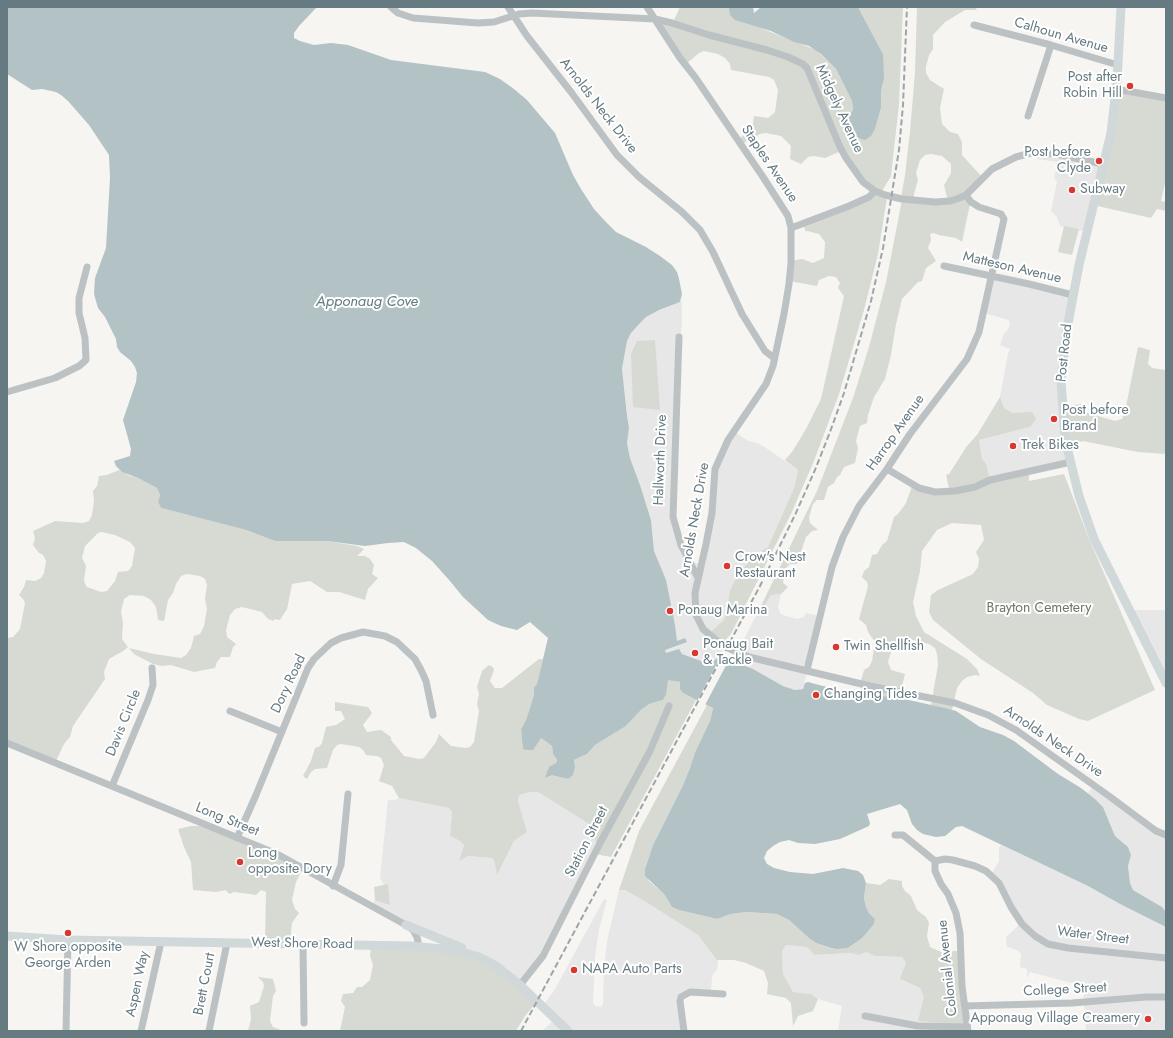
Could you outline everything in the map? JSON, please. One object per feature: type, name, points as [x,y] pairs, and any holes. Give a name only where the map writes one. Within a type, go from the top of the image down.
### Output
[{"type":"main road","name":"Post Road","points":[[1121,7],[1118,65],[1111,133],[1079,265],[1067,329],[1060,380],[1065,439],[1080,496],[1094,539],[1166,683]]},
{"type":"main road","points":[[406,925],[456,945],[479,957]]},
{"type":"main road","name":"West Shore Road","points":[[7,936],[68,940],[419,947],[454,950],[479,957],[496,966],[520,985],[568,1031]]},
{"type":"street","name":"Midgely Avenue","points":[[391,7],[398,13],[408,17],[464,22],[486,23],[519,14],[532,13],[654,19],[788,57],[803,64],[809,73],[833,132],[846,158],[863,182],[875,191]]},
{"type":"street","name":"Arnolds Neck Drive","points":[[508,7],[617,155],[639,177],[682,212],[700,230],[713,252],[742,314],[765,351],[774,358],[773,366],[766,384],[728,440],[718,462],[715,475],[712,513],[694,593],[696,615],[703,629],[716,642],[744,655],[870,686],[955,703],[992,717],[1016,730],[1156,831],[1166,835]]},
{"type":"street","name":"Staples Avenue","points":[[647,7],[788,216],[791,228],[791,263],[789,284],[780,335],[774,358]]},
{"type":"street","name":"Calhoun Avenue","points":[[974,25],[1051,45],[1118,65]]},
{"type":"street","points":[[1028,116],[1051,45]]},
{"type":"street","points":[[1116,89],[1166,98]]},
{"type":"street","points":[[791,228],[849,206],[869,197],[875,191],[902,199],[935,202],[950,201],[966,195],[992,169],[1008,160],[1023,155],[1048,153],[1103,164]]},
{"type":"street","name":"Harrop Avenue","points":[[807,670],[832,567],[843,537],[859,506],[887,469],[910,434],[967,359],[979,332],[1004,219],[1001,214],[972,202],[966,195]]},
{"type":"street","name":"Matteson Avenue","points":[[944,266],[992,275],[1073,295]]},
{"type":"street","points":[[7,392],[55,378],[80,366],[86,360],[85,338],[79,313],[79,298],[87,267]]},
{"type":"street","name":"Hallworth Drive","points":[[679,338],[673,517],[681,545],[698,578]]},
{"type":"street","points":[[887,469],[919,488],[935,492],[955,492],[975,487],[990,480],[1071,462]]},
{"type":"street","name":"Dory Road","points":[[237,838],[308,668],[314,659],[326,647],[340,638],[363,632],[385,636],[396,642],[414,659],[426,681],[433,715]]},
{"type":"street","name":"Davis Circle","points":[[112,786],[148,700],[153,685],[152,668]]},
{"type":"street","name":"Station Street","points":[[520,985],[543,956],[650,751],[669,706]]},
{"type":"street","points":[[230,712],[282,732]]},
{"type":"street","name":"Long Street","points":[[7,743],[277,854],[406,925],[413,930],[417,937],[419,947]]},
{"type":"street","points":[[334,886],[341,865],[348,794]]},
{"type":"street","points":[[895,835],[903,835],[935,861]]},
{"type":"street","name":"Water Street","points":[[935,861],[945,859],[953,860],[986,871],[999,883],[1011,907],[1022,924],[1035,936],[1048,944],[1068,948],[1166,958]]},
{"type":"street","name":"Colonial Avenue","points":[[935,861],[935,871],[956,912],[960,933],[962,986],[968,1029]]},
{"type":"street","points":[[66,1031],[68,940]]},
{"type":"street","name":"Aspen Way","points":[[141,1031],[161,942]]},
{"type":"street","name":"Brett Court","points":[[209,1031],[227,943]]},
{"type":"street","points":[[303,945],[304,1023]]},
{"type":"street","points":[[684,1031],[680,1001],[681,997],[690,992],[723,994]]},
{"type":"street","name":"College Street","points":[[965,1006],[1072,1004],[1146,997],[1166,998]]},
{"type":"street","points":[[865,1016],[918,1026],[968,1029]]},
{"type":"shaded area","points":[[1035,154],[1102,165],[1086,232],[1060,226],[1057,217],[1051,211],[1057,182],[1054,178],[1058,162],[1037,159]]},
{"type":"shaded area","points":[[992,275],[1072,295],[1064,344],[1069,464],[990,480],[982,459],[979,440],[1030,427],[1032,413],[1013,413],[1004,408],[1000,397],[1010,349],[1000,345],[1004,333],[1010,325],[1009,320],[984,313]]},
{"type":"shaded area","points":[[682,302],[682,326],[677,350],[672,527],[684,559],[700,564],[715,472],[735,432],[748,441],[757,443],[766,448],[798,470],[794,488],[768,547],[756,554],[724,620],[708,634],[720,647],[724,654],[709,662],[701,661],[682,654],[666,653],[664,650],[686,642],[677,641],[675,625],[660,566],[654,551],[651,520],[630,458],[627,443],[629,428],[622,369],[627,341],[631,333],[646,317]]},
{"type":"shaded area","points":[[781,594],[778,607],[780,613],[783,615],[797,619],[804,617],[806,613],[820,616],[803,689],[795,690],[783,686],[753,669],[733,661],[759,610],[762,610],[771,595]]},
{"type":"shaded area","points":[[1129,610],[1166,610],[1166,686]]},
{"type":"shaded area","points":[[1093,786],[1146,821],[1166,831],[1166,912],[1162,907],[1133,890],[1130,883],[1128,866],[1131,855],[1128,847],[1115,836],[1103,807],[1088,793]]},
{"type":"shaded area","points":[[530,792],[538,792],[594,827],[598,846],[543,957],[521,983],[464,951],[373,904],[380,889],[386,888],[380,878],[388,800],[395,800],[399,798],[449,808],[452,812],[450,836],[460,841],[464,845],[459,860],[468,856],[492,858],[494,860],[497,874],[514,841],[527,832],[518,802],[519,795]]},
{"type":"shaded area","points":[[1001,845],[1088,886],[1166,927],[1166,1031],[1086,1031],[1083,986],[1030,972],[1027,977],[1027,969],[1020,967],[1021,954],[1017,950],[1007,947],[1006,937],[1021,923],[991,875],[999,861],[999,848]]},
{"type":"shaded area","points":[[619,890],[625,890],[698,935],[718,961],[717,969],[712,976],[711,991],[683,994],[683,1031],[542,1031],[556,1018],[544,1004],[554,991],[604,899],[607,900],[599,929],[595,958],[593,1002],[595,1006],[600,1007],[603,1005],[607,941]]},
{"type":"shaded area","points":[[786,945],[807,947],[814,955],[852,953],[859,955],[866,952],[875,956],[902,957],[906,963],[903,981],[920,988],[925,997],[967,1031],[838,1031],[842,1006],[818,999],[811,994],[793,992],[783,974],[782,951]]},
{"type":"green space","points":[[680,7],[729,7],[763,29],[816,50],[836,69],[852,101],[853,110],[846,118],[875,129],[881,108],[883,54],[858,7],[903,7],[899,104],[891,176],[881,193],[887,196],[886,204],[878,254],[864,310],[839,394],[814,461],[791,514],[731,634],[722,644],[708,634],[724,620],[730,591],[738,574],[756,554],[768,547],[794,488],[798,470],[785,460],[792,452],[806,429],[821,399],[844,296],[838,288],[840,283],[836,277],[829,276],[819,280],[817,286],[789,281],[790,261],[802,259],[813,263],[824,258],[825,242],[819,234],[806,232],[803,224],[872,195],[841,151],[825,158],[814,156],[808,157],[801,164],[790,159],[791,146],[781,136],[766,133],[760,134],[740,145],[738,139],[752,130],[754,116],[768,118],[775,112],[778,90],[774,80],[769,77],[731,70],[730,64],[725,58],[718,54],[704,51],[699,53],[685,65],[659,21],[673,22]]},
{"type":"green space","points":[[917,7],[975,7],[977,10],[965,10],[945,22],[933,35],[933,49],[929,55],[926,73],[930,80],[944,89],[940,108],[942,124],[950,132],[958,134],[962,142],[962,155],[982,177],[966,196],[970,204],[962,242],[956,238],[934,233],[930,234],[931,240],[928,248],[936,261],[926,268],[922,281],[918,282],[902,299],[885,379],[874,397],[867,423],[860,426],[856,441],[858,448],[855,463],[844,467],[834,483],[828,487],[824,500],[817,500],[813,504],[809,517],[810,523],[818,530],[812,531],[806,537],[797,564],[790,564],[785,569],[783,583],[788,587],[781,594],[771,595],[762,610],[759,610],[817,491],[853,398],[869,347],[886,282],[902,200],[915,72]],"holes":[[[931,154],[942,156],[951,164],[951,173],[944,185],[948,201],[914,201],[914,194],[918,180],[916,173],[920,160],[925,155]]]},
{"type":"green space","points":[[1116,91],[1166,97],[1166,179],[1161,201],[1166,202],[1166,211],[1157,209],[1151,218],[1093,205]]},
{"type":"green space","points":[[1064,226],[1079,229],[1072,255],[1058,252]]},
{"type":"green space","points":[[655,340],[660,410],[633,407],[631,354],[637,341]]},
{"type":"green space","points":[[1138,347],[1150,350],[1148,364],[1152,368],[1166,370],[1166,454],[1138,452],[1083,441],[1067,446],[1064,406],[1081,404],[1083,410],[1088,413],[1115,421],[1122,419]]},
{"type":"green space","name":"Brayton Cemetery","points":[[1000,397],[1004,408],[1013,413],[1032,412],[1036,419],[1030,427],[979,440],[982,459],[986,464],[990,480],[1029,473],[1029,481],[1064,474],[1089,539],[1155,690],[1088,721],[1079,719],[1047,705],[1033,693],[981,659],[933,620],[929,612],[931,595],[938,590],[973,574],[978,567],[979,559],[976,552],[984,540],[981,525],[952,523],[937,530],[922,551],[920,571],[913,602],[916,616],[924,632],[967,659],[977,669],[980,676],[975,675],[967,677],[962,681],[957,688],[952,710],[931,705],[938,665],[935,648],[929,644],[905,638],[899,640],[893,646],[888,662],[891,670],[905,674],[899,699],[861,693],[862,684],[860,684],[864,670],[869,667],[872,661],[875,642],[868,632],[866,625],[859,619],[868,586],[867,582],[862,577],[864,571],[869,567],[872,555],[877,554],[882,545],[887,541],[894,517],[906,503],[912,486],[950,492],[946,475],[949,474],[967,446],[977,435]]},
{"type":"green space","points":[[119,470],[157,488],[160,495],[158,502],[161,508],[246,530],[275,541],[327,541],[357,546],[364,549],[357,556],[365,556],[370,559],[374,565],[372,574],[378,578],[368,589],[365,600],[339,592],[327,592],[310,581],[292,584],[287,609],[280,620],[274,619],[274,621],[268,619],[262,612],[242,607],[235,609],[230,615],[226,630],[227,637],[236,644],[233,647],[230,657],[221,657],[215,668],[194,672],[171,665],[162,666],[153,664],[134,654],[129,648],[181,658],[186,655],[191,648],[194,636],[200,634],[204,626],[207,609],[205,599],[207,585],[205,579],[200,576],[187,574],[181,576],[168,600],[164,621],[158,620],[156,607],[151,600],[144,596],[130,595],[124,599],[121,612],[123,622],[122,639],[128,647],[109,659],[104,672],[105,679],[73,726],[70,737],[64,744],[55,763],[7,744],[7,638],[13,637],[20,629],[25,603],[19,595],[26,580],[35,581],[41,578],[44,573],[46,561],[43,555],[39,553],[33,545],[35,538],[33,531],[55,521],[83,523],[89,521],[92,515],[94,501],[93,491],[97,486],[99,476],[107,475]],"holes":[[[102,532],[115,535],[130,542],[135,548],[132,566],[128,571],[118,572],[115,581],[107,591],[101,592],[87,587],[84,580],[86,566],[82,558],[85,546],[98,533]]]},
{"type":"green space","points":[[539,659],[543,659],[537,684],[534,687],[534,695],[526,720],[521,729],[523,749],[536,744],[541,738],[552,746],[553,754],[557,760],[546,778],[552,774],[568,779],[575,767],[574,760],[587,754],[595,745],[626,726],[649,704],[663,700],[666,695],[667,679],[680,682],[683,693],[709,705],[713,708],[710,721],[683,785],[653,845],[645,869],[649,881],[664,894],[672,907],[717,919],[731,914],[747,912],[777,914],[789,920],[816,943],[837,949],[855,943],[874,924],[875,919],[869,913],[864,898],[866,883],[880,885],[889,879],[902,881],[902,886],[911,896],[917,910],[926,917],[929,923],[927,936],[930,947],[941,952],[959,951],[966,1025],[918,1021],[924,997],[920,988],[900,979],[906,963],[902,957],[875,956],[866,952],[859,955],[851,953],[814,955],[807,947],[786,945],[782,951],[783,974],[793,992],[811,994],[818,999],[813,1011],[798,1016],[793,1026],[791,1003],[786,998],[767,994],[768,983],[764,971],[746,963],[734,960],[717,960],[698,935],[625,890],[619,890],[639,831],[707,705],[696,700],[611,857],[595,854],[598,846],[593,835],[594,827],[538,792],[530,792],[519,795],[518,801],[527,832],[514,841],[497,875],[494,860],[492,858],[468,856],[459,861],[464,845],[460,841],[450,836],[452,812],[449,808],[399,798],[392,786],[379,781],[384,765],[381,758],[366,755],[359,747],[341,744],[337,745],[333,750],[327,768],[315,769],[311,772],[307,779],[303,776],[311,761],[315,748],[320,746],[322,743],[326,727],[336,725],[345,719],[341,711],[335,711],[335,702],[368,707],[372,713],[363,725],[367,732],[381,730],[391,737],[391,740],[404,756],[419,759],[424,758],[436,742],[439,734],[451,746],[466,748],[470,747],[474,742],[479,711],[477,704],[479,694],[477,687],[482,671],[489,665],[493,667],[494,670],[490,681],[495,688],[502,688]]},
{"type":"green space","points":[[191,826],[200,826],[278,855],[302,870],[296,882],[292,900],[295,909],[299,913],[292,923],[290,941],[265,940],[266,892],[261,890],[256,895],[234,892],[230,894],[226,890],[216,892],[193,890],[191,862],[178,829]]},
{"type":"green space","points":[[388,884],[390,905],[375,900],[374,887]]},
{"type":"green space","points":[[413,942],[489,962],[535,1004],[525,1016],[516,1031],[340,1031],[345,1007],[341,1001],[343,994],[353,993],[357,987],[362,987],[370,980],[373,965],[370,956],[371,943]]},
{"type":"green space","points":[[258,977],[273,979],[276,991],[273,996],[270,1021],[273,1027],[284,1031],[248,1031],[251,1019],[250,1006],[259,1002],[264,986],[263,982]]},
{"type":"water","name":"Apponaug Cove","points":[[7,7],[317,7],[299,26],[294,33],[294,38],[314,45],[331,43],[348,45],[391,60],[485,72],[500,79],[514,89],[527,100],[555,133],[573,175],[594,209],[616,232],[646,247],[672,265],[677,272],[679,279],[682,294],[680,302],[646,317],[631,333],[627,341],[622,369],[629,428],[627,443],[630,458],[651,520],[654,551],[666,580],[677,641],[685,638],[687,642],[665,650],[666,653],[679,649],[682,654],[701,661],[709,662],[718,658],[733,661],[753,669],[783,686],[795,690],[803,689],[805,683],[808,682],[838,690],[904,699],[945,708],[956,711],[980,727],[1003,735],[1014,741],[1058,774],[1081,788],[1103,807],[1115,836],[1128,847],[1131,855],[1128,866],[1130,883],[1133,890],[1162,907],[1166,912],[1166,927],[1088,886],[962,826],[956,827],[945,836],[936,837],[923,834],[912,824],[907,810],[900,804],[867,814],[870,823],[869,826],[840,839],[815,844],[798,843],[789,840],[780,842],[767,851],[764,858],[767,864],[774,868],[790,872],[813,874],[843,868],[858,871],[863,875],[866,883],[864,898],[866,907],[875,919],[874,924],[862,938],[847,948],[837,949],[816,943],[789,920],[777,914],[747,912],[731,914],[717,919],[679,910],[672,907],[664,894],[645,876],[645,869],[653,845],[683,785],[695,753],[710,721],[713,708],[683,693],[680,689],[680,682],[668,680],[666,695],[663,700],[649,704],[626,726],[595,745],[587,754],[574,760],[575,767],[573,775],[568,779],[552,775],[545,778],[549,767],[556,763],[557,760],[553,754],[552,746],[541,738],[533,750],[528,750],[523,749],[522,741],[521,729],[526,720],[534,695],[534,687],[537,684],[548,638],[530,622],[517,630],[501,626],[488,620],[463,597],[432,561],[416,548],[404,542],[365,546],[327,541],[275,541],[246,530],[161,508],[158,502],[160,495],[157,488],[122,472],[116,466],[114,461],[130,456],[131,449],[123,420],[136,382],[137,373],[131,361],[120,352],[117,347],[116,339],[105,317],[98,308],[94,294],[95,278],[106,248],[110,178],[109,155],[89,125],[61,95],[56,92],[42,89],[32,90],[7,74]]},
{"type":"water","points":[[729,7],[753,7],[754,13],[761,7],[858,7],[883,54],[884,78],[881,92],[881,108],[875,129],[871,136],[865,140],[858,138],[847,126],[846,118],[853,110],[852,101],[836,69],[821,54],[809,46],[794,42],[771,31],[735,20],[730,15]]},
{"type":"pier","points":[[721,656],[730,658],[705,705],[697,701]]},
{"type":"railway","points":[[521,1031],[760,586],[795,515],[830,432],[844,393],[871,301],[883,248],[899,150],[903,105],[907,7]]},
{"type":"place","name":"Post after Robin Hill","points":[[1130,86]]},
{"type":"place","name":"Post before Clyde","points":[[1099,161]]},
{"type":"place","name":"Subway","points":[[1072,190]]},
{"type":"place","name":"Post before Brand","points":[[1054,419]]},
{"type":"place","name":"Trek Bikes","points":[[1013,446]]},
{"type":"place","name":"Crow's Nest Restaurant","points":[[727,566]]},
{"type":"place","name":"Ponaug Marina","points":[[670,611]]},
{"type":"place","name":"Twin Shellfish","points":[[836,647]]},
{"type":"place","name":"Ponaug Bait & Tackle","points":[[695,653]]},
{"type":"place","name":"Changing Tides","points":[[816,695]]},
{"type":"place","name":"Long opposite Dory","points":[[240,862]]},
{"type":"place","name":"W Shore opposite George Arden","points":[[68,933]]},
{"type":"place","name":"NAPA Auto Parts","points":[[574,970]]},
{"type":"place","name":"Apponaug Village Creamery","points":[[1148,1019]]}]
